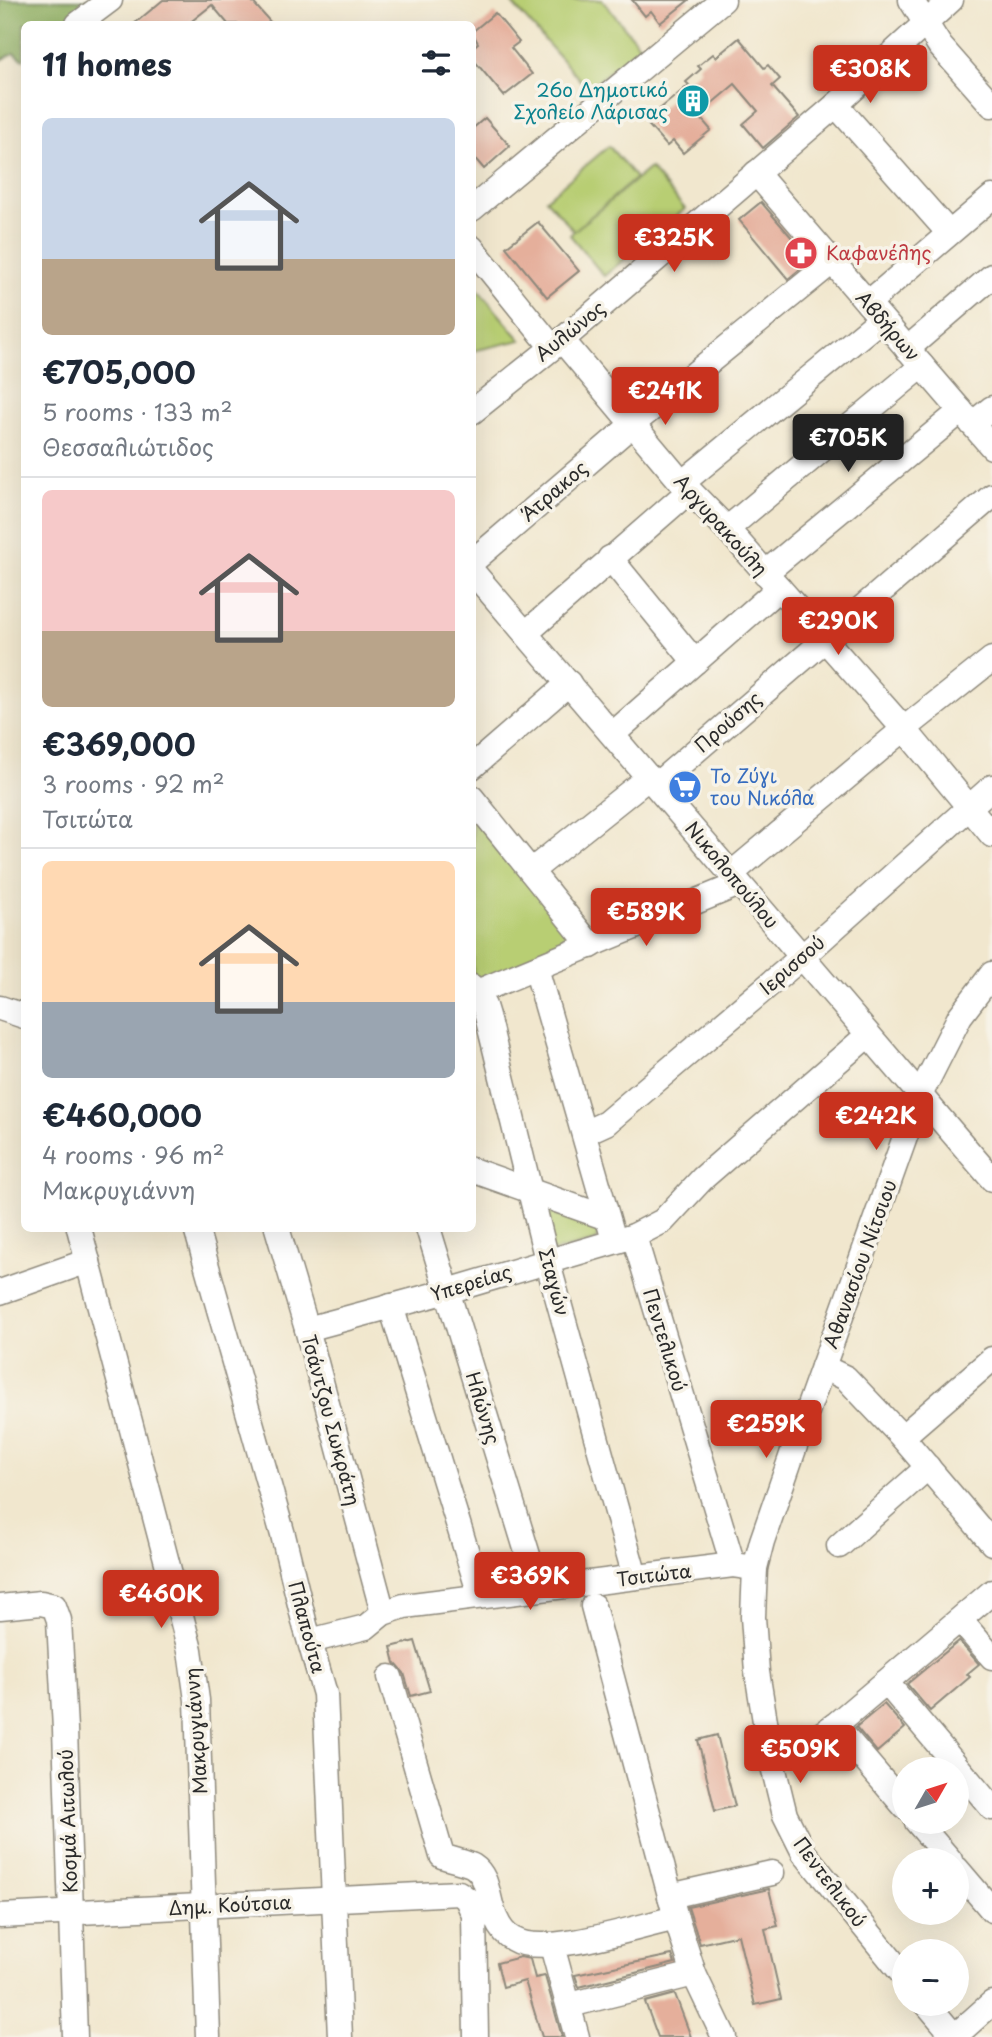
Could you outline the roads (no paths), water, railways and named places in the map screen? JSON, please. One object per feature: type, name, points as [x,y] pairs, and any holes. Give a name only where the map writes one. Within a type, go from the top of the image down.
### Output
[{"type":"street","points":[[83,21],[110,0]]},
{"type":"street","points":[[476,206],[723,0]]},
{"type":"street","points":[[911,0],[940,46],[992,105]]},
{"type":"street","name":"Αυλώνος","points":[[476,409],[757,173],[951,0]]},
{"type":"street","points":[[836,104],[950,233]]},
{"type":"street","name":"Αβδήρων","points":[[757,173],[992,447]]},
{"type":"street","points":[[526,633],[875,311],[950,233],[992,197]]},
{"type":"street","name":"Αργυρακούλη","points":[[476,252],[557,343],[634,423],[686,487],[727,529],[904,729],[992,835]]},
{"type":"street","name":"Άτρακος","points":[[476,559],[634,423],[832,262]]},
{"type":"street","points":[[727,529],[914,357],[992,276]]},
{"type":"street","points":[[613,734],[695,662],[772,580],[967,418],[992,408]]},
{"type":"street","name":"Προύσης","points":[[531,872],[652,781],[992,496]]},
{"type":"street","points":[[610,558],[695,662]]},
{"type":"street","name":"Νικολοπούλου","points":[[476,576],[992,1179]]},
{"type":"street","points":[[476,990],[591,946],[735,879],[904,729],[992,659]]},
{"type":"street","points":[[476,764],[569,683]]},
{"type":"street","name":"Ιερισσού","points":[[584,1133],[606,1123],[802,957],[992,787]]},
{"type":"street","points":[[476,803],[591,946]]},
{"type":"street","name":"Πεντελικού","points":[[536,968],[584,1133],[618,1231],[744,1567],[771,1758],[785,1815],[797,1843],[892,1961]]},
{"type":"street","name":"Αθανασίου Νίτσιου","points":[[744,1567],[762,1541],[920,1095],[960,1016],[992,974]]},
{"type":"street","name":"Σταγών","points":[[476,995],[487,1016],[547,1260],[635,1577]]},
{"type":"street","points":[[0,1008],[21,1015]]},
{"type":"street","name":"Υπερείας","points":[[307,1329],[448,1291],[547,1260],[618,1231],[663,1221],[703,1178],[868,1035]]},
{"type":"street","points":[[476,1171],[531,1191],[618,1231]]},
{"type":"street","name":"Μακρυγιάννη","points":[[80,1232],[190,1650],[197,1700],[208,2037]]},
{"type":"street","name":"Πλαπούτα","points":[[197,1232],[327,1701],[340,2037]]},
{"type":"street","name":"Τσάντζου Σωκράτη","points":[[278,1232],[383,1613]]},
{"type":"street","name":"Ηλώνης","points":[[429,1232],[538,1588]]},
{"type":"street","points":[[0,1292],[88,1261]]},
{"type":"street","points":[[391,1306],[480,1595]]},
{"type":"street","points":[[902,1437],[992,1359]]},
{"type":"street","points":[[823,1367],[846,1378],[902,1437],[992,1542]]},
{"type":"street","points":[[839,1546],[928,1467]]},
{"type":"street","name":"Τσιτώτα","points":[[310,1641],[366,1627],[383,1613],[404,1606],[538,1588],[744,1567]]},
{"type":"street","points":[[771,1758],[798,1750],[835,1725],[992,1592]]},
{"type":"street","name":"Κοσμά Αιτωλού","points":[[0,1607],[41,1603],[54,1606],[59,1620],[75,2037]]},
{"type":"street","points":[[593,1606],[673,1907],[694,1974],[722,2032]]},
{"type":"street","points":[[960,1620],[992,1657]]},
{"type":"street","points":[[390,1677],[442,1856],[471,1865],[483,1876],[490,1908],[499,1927],[511,1939],[524,1944],[552,1946],[772,1873]]},
{"type":"street","points":[[886,1682],[992,1808]]},
{"type":"street","points":[[835,1725],[892,1792]]},
{"type":"street","points":[[928,1834],[940,1848]]},
{"type":"street","points":[[969,1883],[992,1910]]},
{"type":"street","name":"Δημ. Κούτσια","points":[[0,1916],[459,1892],[467,1899],[474,1915],[476,2037]]},
{"type":"street","points":[[552,1946],[577,2037]]},
{"type":"street","points":[[570,2005],[694,1974]]},
{"type":"street","points":[[937,2016],[955,2037],[992,2003]]},
{"type":"place","name":"26ο Δημοτικό Σχολείο Λάρισας","points":[[693,101]]},
{"type":"place","name":"Καφανέλης","points":[[801,253]]},
{"type":"place","name":"Το Ζύγι του Νικόλα","points":[[685,787]]}]
